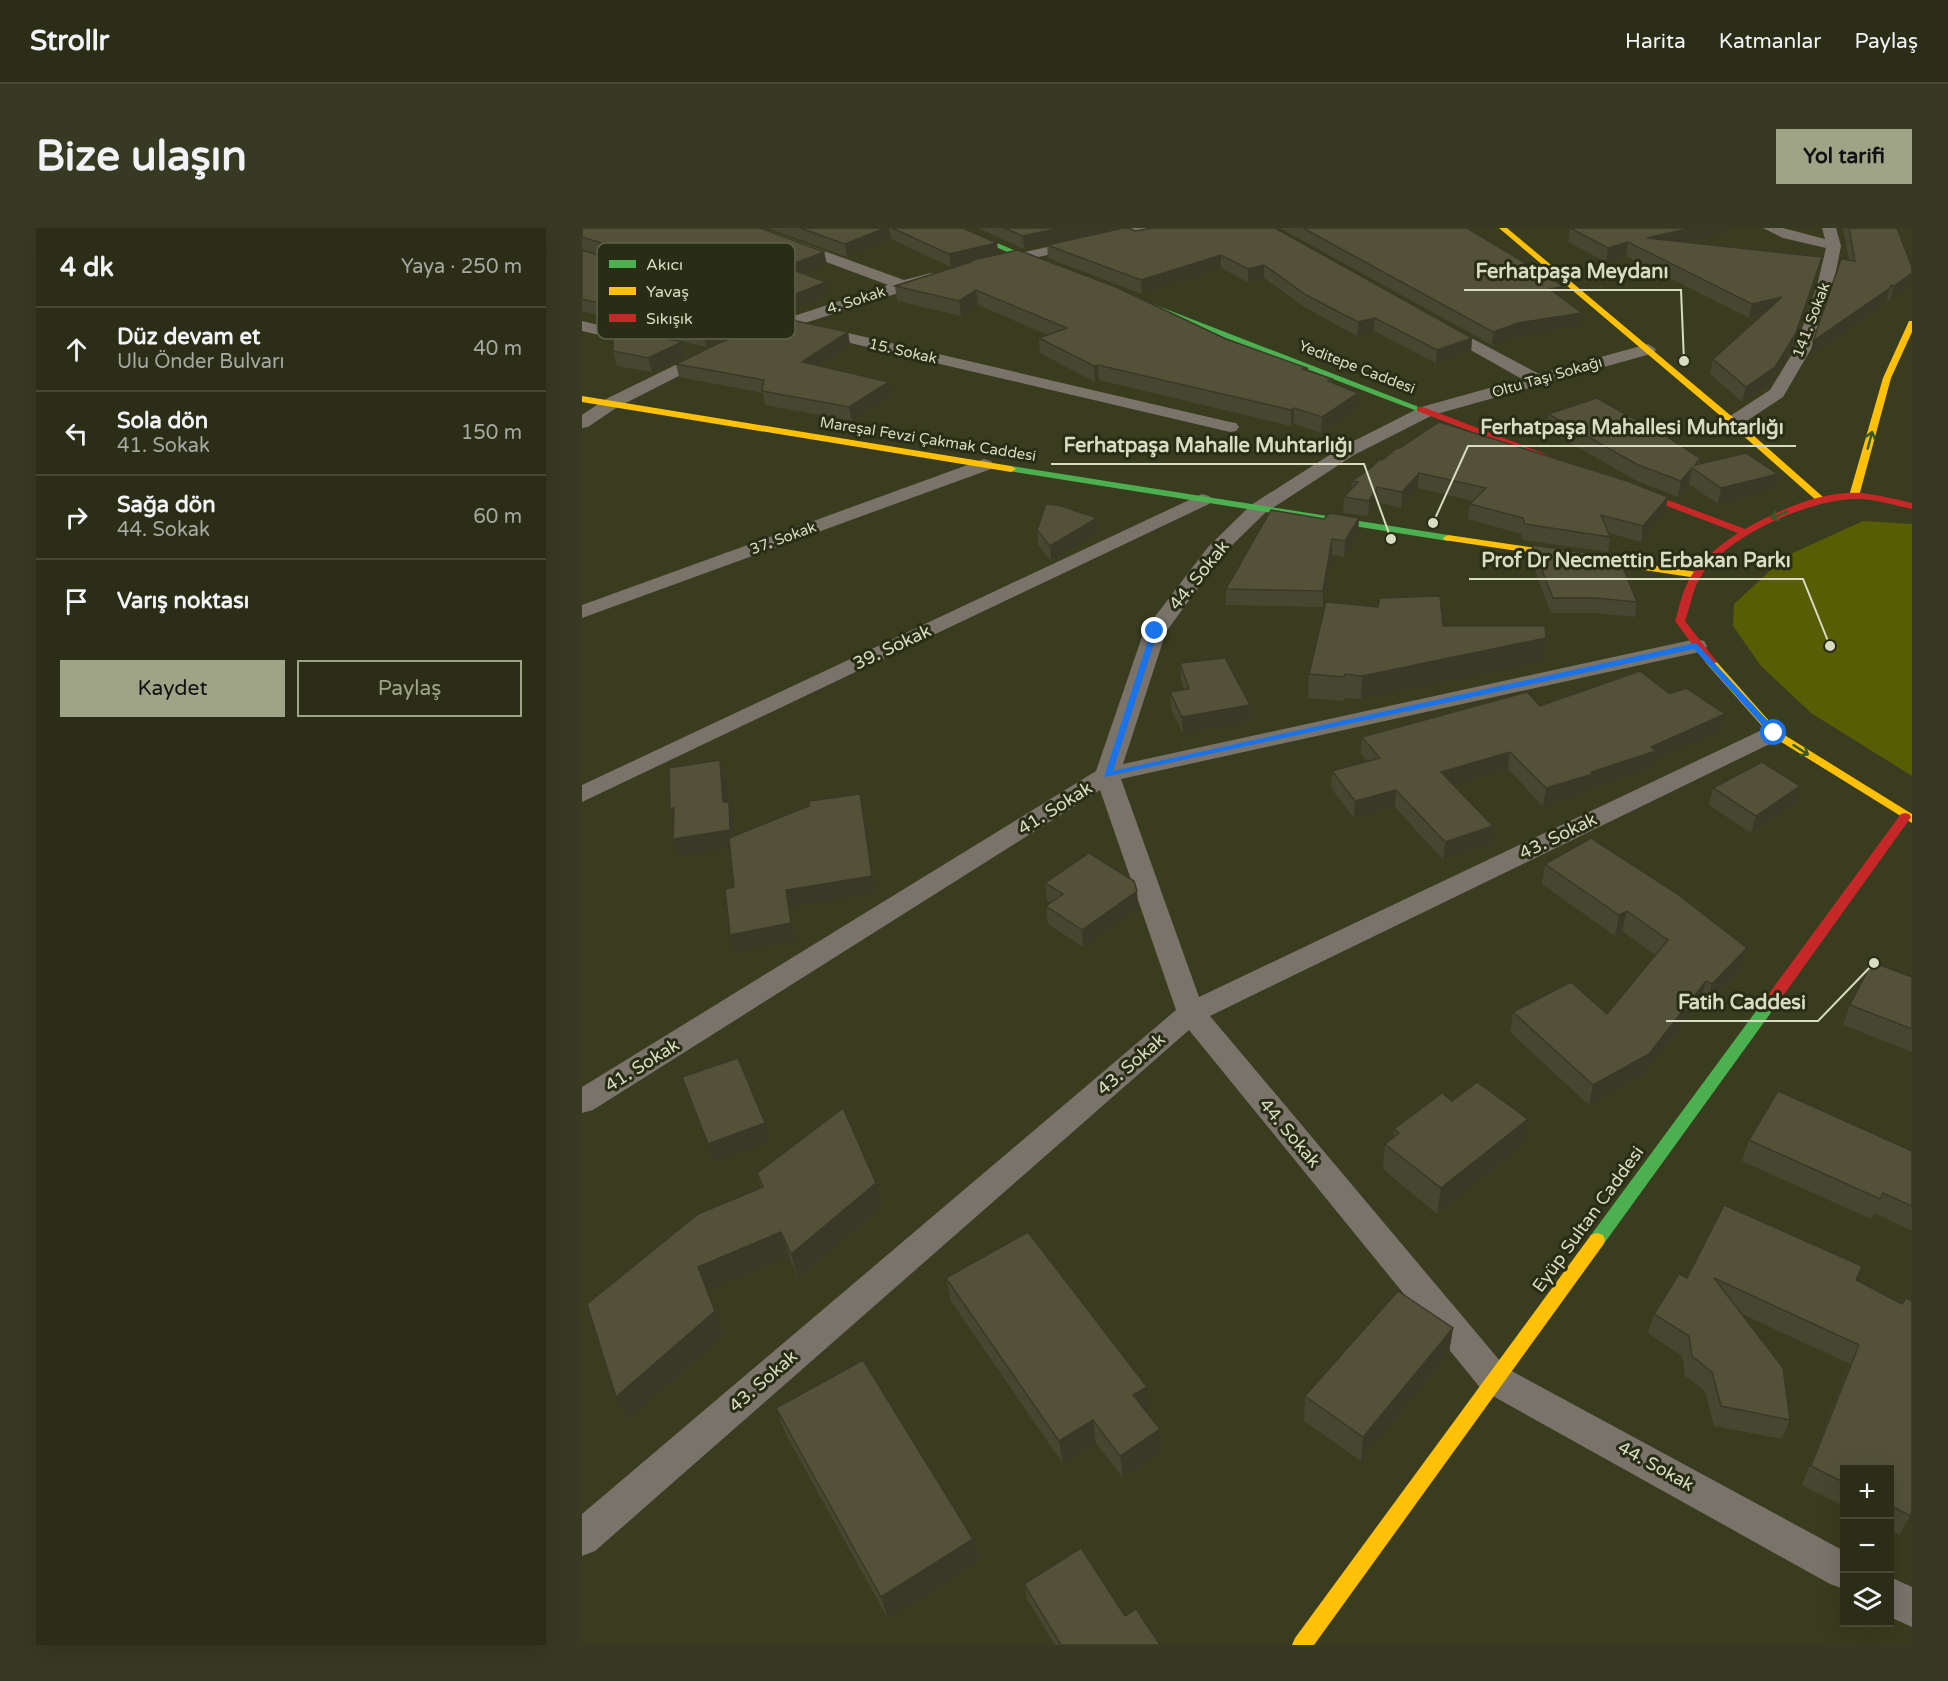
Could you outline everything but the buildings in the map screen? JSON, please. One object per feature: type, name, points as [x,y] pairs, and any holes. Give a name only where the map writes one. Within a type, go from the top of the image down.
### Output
[{"type":"street","points":[[748,228],[789,243]]},
{"type":"street","points":[[957,228],[1064,273]]},
{"type":"street","points":[[986,265],[1131,230],[1151,228]]},
{"type":"street","points":[[1503,228],[1648,349],[1820,499]]},
{"type":"street","points":[[1770,228],[1788,235],[1834,246]]},
{"type":"street","name":"141. Sokak","points":[[1733,422],[1777,393],[1803,349],[1825,286],[1834,246],[1829,228]]},
{"type":"street","points":[[795,245],[903,285]]},
{"type":"street","name":"4. Sokak","points":[[795,320],[903,285],[943,275]]},
{"type":"street","name":"Yeditepe Caddesi","points":[[1119,294],[1582,470]]},
{"type":"street","points":[[1432,322],[1537,380]]},
{"type":"street","points":[[1854,496],[1887,378],[1912,323]]},
{"type":"street","name":"15. Sokak","points":[[795,325],[1230,427]]},
{"type":"street","points":[[582,326],[597,329]]},
{"type":"street","points":[[640,339],[662,344]]},
{"type":"street","points":[[582,423],[610,404],[714,351],[685,349]]},
{"type":"street","name":"Oltu Taşı Sokağı","points":[[1258,509],[1348,451],[1427,411],[1648,349]]},
{"type":"street","name":"Mareşal Fevzi Çakmak Caddesi","points":[[582,399],[1258,509],[1696,575]]},
{"type":"street","points":[[582,412],[610,404]]},
{"type":"street","name":"37. Sokak","points":[[582,612],[984,465]]},
{"type":"street","points":[[1615,483],[1747,533]]},
{"type":"street","points":[[1909,818],[1774,733],[1696,646],[1680,621],[1696,575],[1727,547],[1765,521],[1820,499],[1854,496],[1912,506]]},
{"type":"street","name":"39. Sokak","points":[[582,794],[1202,500]]},
{"type":"street","name":"44. Sokak","points":[[1258,509],[1215,551],[1155,631],[1107,775],[1191,1013],[1494,1379],[1840,1568]]},
{"type":"street","name":"41. Sokak","points":[[582,1102],[1107,775],[1696,646]]},
{"type":"street","name":"43. Sokak","points":[[582,1538],[1191,1013],[1774,733]]},
{"type":"street","name":"Eyüp Sultan Caddesi","points":[[1302,1645],[1494,1379],[1909,818]]},
{"type":"street","points":[[1894,1598],[1912,1608]]},
{"type":"green space","points":[[1863,521],[1912,524],[1912,776],[1811,713],[1761,666],[1733,626],[1734,604],[1786,556]]},
{"type":"traffic: fast","points":[[957,228],[1053,269]]},
{"type":"traffic: fast","points":[[1137,301],[1420,409]]},
{"type":"traffic: fast","points":[[1011,469],[1448,538]]},
{"type":"traffic: fast","points":[[1597,1240],[1770,1003]]},
{"type":"traffic: slow","points":[[1503,228],[1733,422],[1820,499]]},
{"type":"traffic: slow","points":[[1854,496],[1887,378],[1912,323]]},
{"type":"traffic: slow","points":[[582,399],[1011,469]]},
{"type":"traffic: slow","points":[[1448,538],[1697,575]]},
{"type":"traffic: slow","points":[[1711,662],[1774,733],[1912,819]]},
{"type":"traffic: slow","points":[[1302,1645],[1597,1240]]},
{"type":"traffic: jam","points":[[1420,409],[1571,466]]},
{"type":"traffic: jam","points":[[1625,487],[1747,533]]},
{"type":"traffic: jam","points":[[1711,662],[1680,621],[1692,583],[1708,562],[1724,547],[1766,521],[1811,503],[1833,498],[1868,497],[1912,506]]},
{"type":"traffic: jam","points":[[1770,1003],[1905,817]]},
{"type":"place","name":"Ferhatpaşa Meydanı","points":[[1684,361]]},
{"type":"place","name":"Ferhatpaşa Mahallesi Muhtarlığı","points":[[1433,523]]},
{"type":"place","name":"Ferhatpaşa Mahalle Muhtarlığı","points":[[1391,539]]},
{"type":"place","name":"Prof Dr Necmettin Erbakan Parkı","points":[[1830,646]]},
{"type":"place","name":"Fatih Caddesi","points":[[1874,963]]},
{"type":"route","points":[[1155,631],[1107,775],[1696,646],[1774,733]]}]
